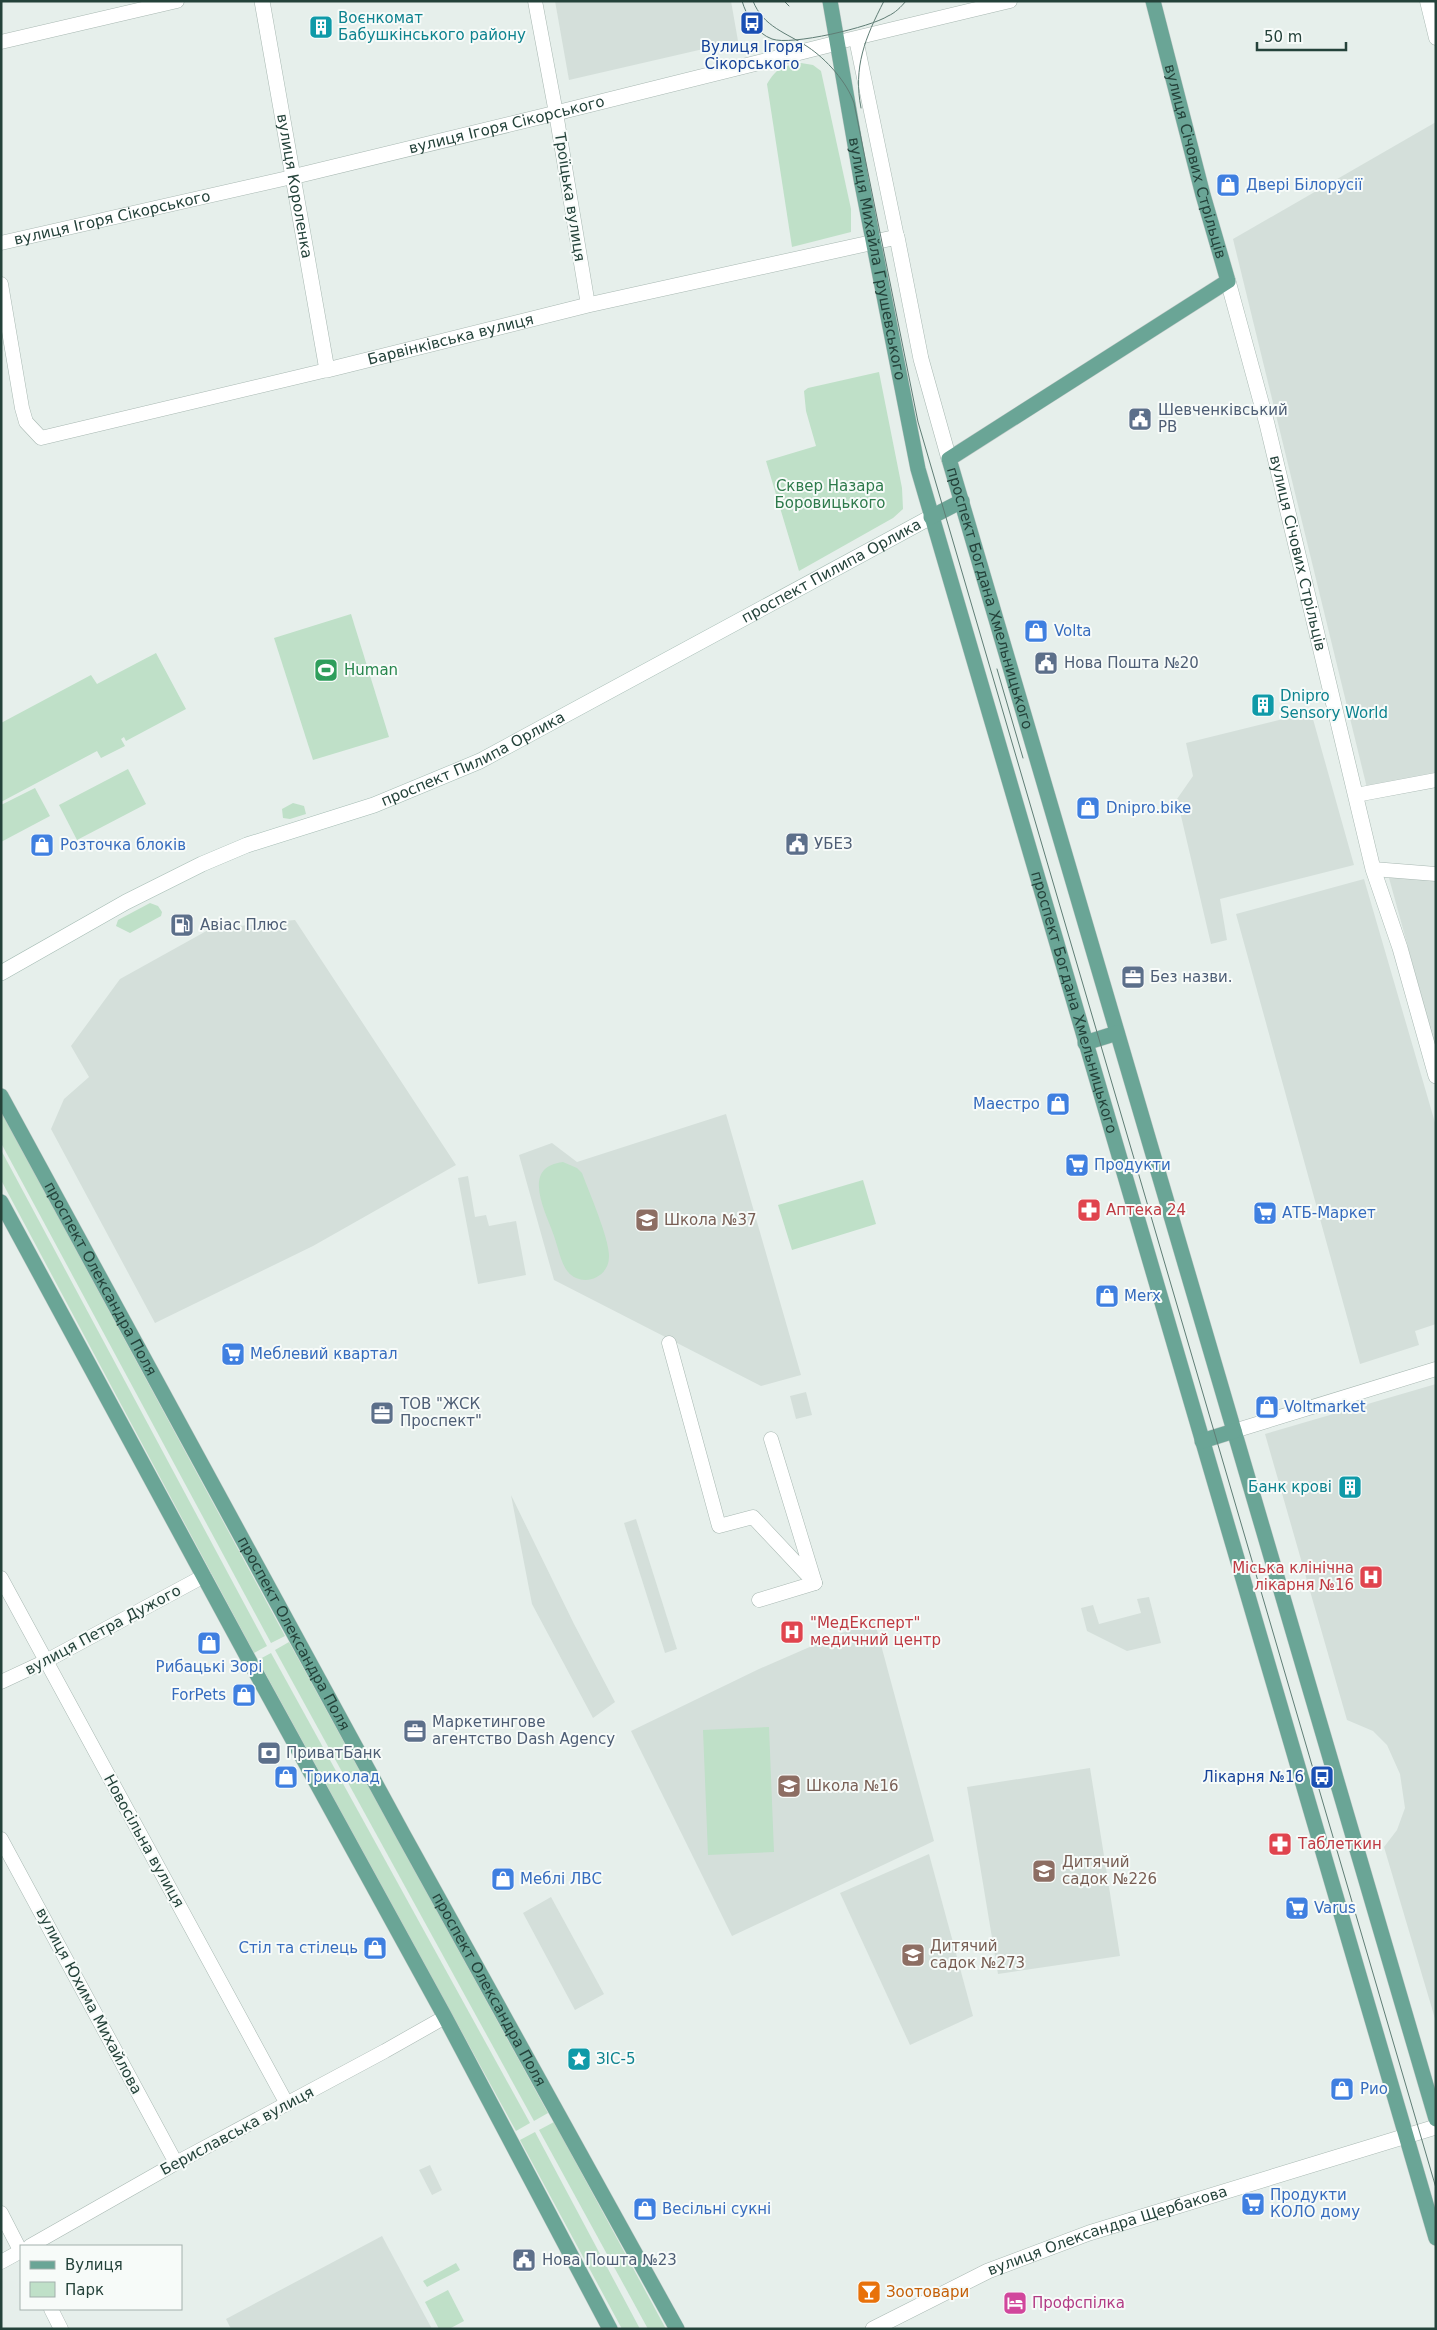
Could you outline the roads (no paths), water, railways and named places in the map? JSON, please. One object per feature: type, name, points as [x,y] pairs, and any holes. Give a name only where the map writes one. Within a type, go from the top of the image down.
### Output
[{"type":"main road","name":"вулиця Михайла Грушевського","points":[[830,1],[909,432],[931,516]]},
{"type":"main road","name":"вулиця Січових Стрільців","points":[[1153,1],[1203,195],[1228,281]]},
{"type":"main road","points":[[950,459],[1228,281]]},
{"type":"main road","name":"проспект Богдана Хмельницького","points":[[950,459],[1436,2119]]},
{"type":"main road","points":[[931,516],[962,501]]},
{"type":"main road","name":"проспект Богдана Хмельницького","points":[[931,516],[1436,2238]]},
{"type":"main road","points":[[1085,1043],[1117,1033]]},
{"type":"main road","name":"проспект Олександра Поля","points":[[1,1096],[403,1834],[677,2329]]},
{"type":"main road","points":[[1,1202],[445,2017],[610,2329]]},
{"type":"main road","points":[[1202,1441],[1234,1431]]},
{"type":"street","points":[[1,42],[176,1]]},
{"type":"street","name":"вулиця Короленка","points":[[262,1],[327,370]]},
{"type":"street","name":"Троїцька вулиця","points":[[535,1],[588,305]]},
{"type":"street","name":"вулиця Ігоря Сікорського","points":[[1,242],[292,177],[556,114],[837,42],[856,39],[1008,1]]},
{"type":"street","points":[[1427,1],[1436,38]]},
{"type":"street","name":"вулиця Михайла Грушевського","points":[[856,39],[921,360],[950,459]]},
{"type":"street","name":"Барвінківська вулиця","points":[[1,284],[22,408],[26,422],[32,431],[41,438],[588,305],[896,237]]},
{"type":"street","name":"вулиця Січових Стрільців","points":[[1228,281],[1267,424],[1373,869],[1400,948],[1436,1076]]},
{"type":"street","name":"проспект Пилипа Орлика","points":[[1,973],[126,902],[202,864],[247,845],[374,805],[480,761],[931,516]]},
{"type":"street","points":[[1356,796],[1436,780]]},
{"type":"street","points":[[1373,869],[1436,874]]},
{"type":"street","points":[[669,1343],[719,1526],[753,1517],[815,1583]]},
{"type":"street","points":[[1234,1431],[1436,1369]]},
{"type":"street","points":[[771,1439],[815,1583]]},
{"type":"street","name":"вулиця Петра Дужого","points":[[1,1682],[46,1661],[204,1576]]},
{"type":"street","name":"Новосільна вулиця","points":[[1,1578],[287,2104]]},
{"type":"street","points":[[760,1600],[815,1583]]},
{"type":"street","name":"вулиця Юхима Михайлова","points":[[1,1839],[176,2163]]},
{"type":"street","name":"Бериславська вулиця","points":[[32,2245],[176,2163],[445,2017]]},
{"type":"street","name":"вулиця Олександра Щербакова","points":[[873,2329],[988,2271],[1089,2233],[1436,2127]]},
{"type":"street","points":[[1,2213],[20,2250]]},
{"type":"street","points":[[1,2262],[20,2252]]},
{"type":"street","points":[[52,2310],[62,2329]]},
{"type":"tram line","points":[[742,1],[749,18],[761,33],[772,39],[782,40],[813,38],[865,25],[891,15],[906,1]]},
{"type":"tram line","points":[[753,1],[757,10],[769,23],[808,47],[829,64],[841,79],[854,103],[918,422],[1436,2188]]},
{"type":"tram line","points":[[784,1],[789,6]]},
{"type":"tram line","points":[[861,108],[859,79],[862,53],[884,1]]},
{"type":"tram line","points":[[997,669],[1023,758]]},
{"type":"place","name":"Вулиця Ігоря Сікорського","points":[[752,23]]},
{"type":"place","name":"Воєнкомат Бабушкінського району","points":[[321,27]]},
{"type":"place","name":"Двері Білорусії","points":[[1228,185]]},
{"type":"place","name":"Шевченківський РВ","points":[[1140,419]]},
{"type":"place","name":"Volta","points":[[1036,631]]},
{"type":"place","name":"Нова Пошта №20","points":[[1046,663]]},
{"type":"place","name":"Human","points":[[326,670]]},
{"type":"place","name":"Dnipro Sensory World","points":[[1263,705]]},
{"type":"place","name":"Dnipro.bike","points":[[1088,808]]},
{"type":"place","name":"УБЕЗ","points":[[797,844]]},
{"type":"place","name":"Розточка блоків","points":[[42,845]]},
{"type":"place","name":"Авіас Плюс","points":[[182,925]]},
{"type":"place","name":"Без назви.","points":[[1133,977]]},
{"type":"place","name":"Маестро","points":[[1058,1104]]},
{"type":"place","name":"Продукти","points":[[1077,1165]]},
{"type":"place","name":"Аптека 24","points":[[1089,1210]]},
{"type":"place","name":"АТБ-Маркет","points":[[1265,1213]]},
{"type":"place","name":"Школа №37","points":[[647,1220]]},
{"type":"place","name":"Merx","points":[[1107,1296]]},
{"type":"place","name":"Меблевий квартал","points":[[233,1354]]},
{"type":"place","name":"Voltmarket","points":[[1267,1407]]},
{"type":"place","name":"ТОВ \"ЖСК Проспект\"","points":[[382,1413]]},
{"type":"place","name":"Банк крові","points":[[1350,1487]]},
{"type":"place","name":"Міська клінічна лікарня №16","points":[[1371,1577]]},
{"type":"place","name":"\"МедЕксперт\" медичний центр","points":[[792,1632]]},
{"type":"place","name":"Рибацькі Зорі","points":[[209,1643]]},
{"type":"place","name":"ForPets","points":[[244,1695]]},
{"type":"place","name":"Маркетингове агентство Dash Agency","points":[[415,1731]]},
{"type":"place","name":"ПриватБанк","points":[[269,1753]]},
{"type":"place","name":"Триколад","points":[[286,1777]]},
{"type":"place","name":"Лікарня №16","points":[[1322,1777]]},
{"type":"place","name":"Школа №16","points":[[789,1786]]},
{"type":"place","name":"Таблеткин","points":[[1280,1844]]},
{"type":"place","name":"Дитячий садок №226","points":[[1044,1871]]},
{"type":"place","name":"Меблі ЛВС","points":[[503,1879]]},
{"type":"place","name":"Varus","points":[[1297,1908]]},
{"type":"place","name":"Стіл та стілець","points":[[375,1948]]},
{"type":"place","name":"Дитячий садок №273","points":[[913,1955]]},
{"type":"place","name":"ЗІС-5","points":[[579,2059]]},
{"type":"place","name":"Рио","points":[[1342,2089]]},
{"type":"place","name":"Продукти КОЛО дому","points":[[1253,2204]]},
{"type":"place","name":"Весільні сукні","points":[[645,2209]]},
{"type":"place","name":"Нова Пошта №23","points":[[524,2260]]},
{"type":"place","name":"Зоотовари","points":[[869,2292]]},
{"type":"place","name":"Профспілка","points":[[1015,2303]]},
{"type":"park label","name":"Сквер Назара Боровицького","points":[[830,494]]}]
